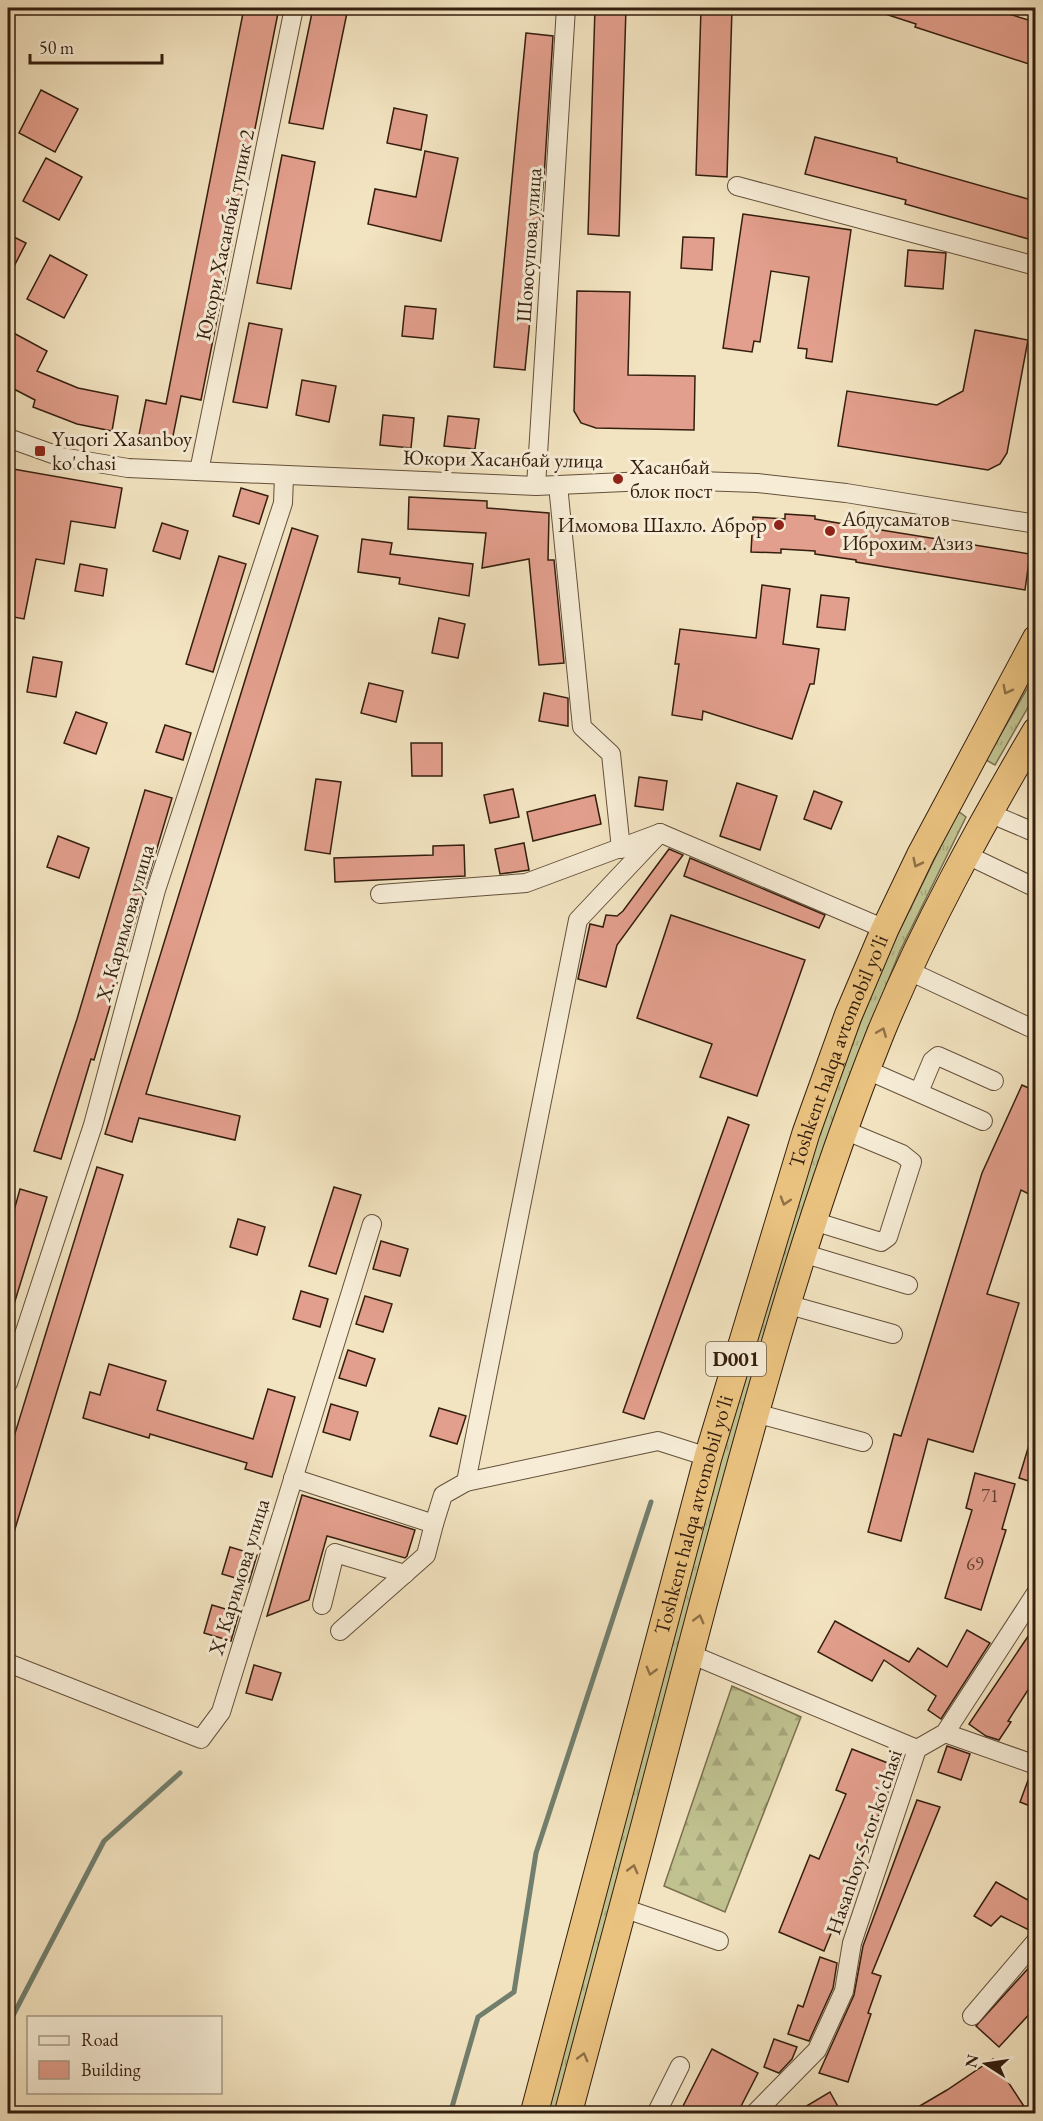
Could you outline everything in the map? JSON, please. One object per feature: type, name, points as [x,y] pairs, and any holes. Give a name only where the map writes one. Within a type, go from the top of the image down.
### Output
[{"type":"highway","name":"Toshkent halqa avtomobil yo'li","points":[[534,2114],[708,1457],[806,1133],[848,1016],[885,929],[1035,639]]},
{"type":"highway","name":"Toshkent halqa avtomobil yo'li","points":[[568,2114],[755,1413],[802,1253],[844,1130],[909,971],[967,855],[1035,731]]},
{"type":"highway","points":[[961,779],[993,806]]},
{"type":"street","name":"Юкори Хасанбай тупик 2","points":[[199,471],[294,8]]},
{"type":"street","name":"Шоюсупова улица","points":[[536,486],[566,8]]},
{"type":"street","points":[[736,186],[1035,266]]},
{"type":"street","name":"Юкори Хасанбай улица","points":[[8,438],[51,455],[128,468],[284,477],[536,486],[669,480],[757,483],[846,493],[1035,524]]},
{"type":"street","name":"Х. Каримова улица","points":[[8,1383],[93,1125],[156,890],[283,503],[284,477]]},
{"type":"street","points":[[558,485],[582,726],[611,754],[621,849]]},
{"type":"street","points":[[993,806],[1035,833]]},
{"type":"street","points":[[466,1482],[578,920],[660,833]]},
{"type":"street","points":[[380,894],[526,883],[660,833],[885,929]]},
{"type":"street","points":[[967,855],[1035,888]]},
{"type":"street","points":[[909,971],[1029,1027]]},
{"type":"street","points":[[919,1092],[933,1060],[938,1056],[994,1081]]},
{"type":"street","points":[[867,1070],[983,1121]]},
{"type":"street","points":[[813,1221],[881,1242],[888,1237],[912,1162],[902,1154],[844,1130]]},
{"type":"street","name":"Х. Каримова улица","points":[[8,1663],[201,1739],[221,1712],[372,1224]]},
{"type":"street","points":[[802,1253],[908,1285]]},
{"type":"street","points":[[786,1304],[893,1334]]},
{"type":"street","points":[[755,1413],[863,1442]]},
{"type":"street","points":[[340,1631],[426,1555],[443,1495],[466,1482],[658,1441],[708,1457]]},
{"type":"street","points":[[293,1478],[434,1524]]},
{"type":"street","points":[[322,1605],[335,1553],[405,1574]]},
{"type":"street","name":"Hasanboy 5-tor ko'chasi","points":[[754,2114],[817,2050],[844,1991],[852,1943],[917,1749],[945,1733],[1035,1593]]},
{"type":"street","points":[[690,1654],[917,1749]]},
{"type":"street","points":[[945,1733],[1035,1765]]},
{"type":"street","points":[[623,1908],[719,1941]]},
{"type":"street","points":[[972,2016],[1035,1941]]},
{"type":"street","points":[[657,2114],[680,2066]]},
{"type":"green space","points":[[1035,675],[1035,695],[995,765],[986,760]]},
{"type":"green space","points":[[958,811],[966,817],[900,951],[863,1043],[812,1183],[559,2113],[547,2114],[689,1568],[801,1180],[853,1040],[891,948]]},
{"type":"green space","points":[[732,1686],[801,1717],[725,1912],[664,1886]]},
{"type":"building","points":[[244,8],[279,8],[201,400],[181,396],[172,441],[139,435],[146,400],[166,404]]},
{"type":"building","points":[[313,8],[348,8],[323,129],[289,123]]},
{"type":"building","points":[[595,8],[626,8],[619,236],[588,234]]},
{"type":"building","points":[[701,8],[732,8],[727,177],[696,175]]},
{"type":"building","points":[[874,8],[989,8],[1035,22],[1035,66],[915,27],[916,24],[873,10]]},
{"type":"building","points":[[526,33],[553,36],[544,177],[525,370],[494,367]]},
{"type":"building","points":[[41,90],[78,109],[55,152],[19,133]]},
{"type":"building","points":[[394,108],[427,115],[421,150],[387,143]]},
{"type":"building","points":[[815,137],[897,158],[897,162],[1035,201],[1035,229],[1032,240],[905,204],[906,200],[805,174]]},
{"type":"building","points":[[425,151],[458,158],[441,241],[368,224],[375,189],[416,197]]},
{"type":"building","points":[[282,155],[315,162],[291,289],[257,283]]},
{"type":"building","points":[[46,158],[82,177],[59,220],[23,201]]},
{"type":"building","points":[[743,214],[851,230],[832,362],[806,358],[807,349],[798,348],[809,277],[771,271],[760,342],[754,341],[752,352],[723,348]]},
{"type":"building","points":[[8,234],[26,243],[8,278]]},
{"type":"building","points":[[683,237],[714,238],[712,270],[681,268]]},
{"type":"building","points":[[908,250],[946,253],[943,289],[905,286]]},
{"type":"building","points":[[50,255],[87,275],[64,318],[27,299]]},
{"type":"building","points":[[577,291],[630,292],[628,375],[695,376],[694,430],[596,428],[581,423],[574,411]]},
{"type":"building","points":[[405,306],[436,309],[433,339],[402,336]]},
{"type":"building","points":[[249,323],[282,329],[267,408],[233,402]]},
{"type":"building","points":[[8,330],[47,351],[37,371],[78,388],[118,396],[112,431],[77,424],[33,407],[35,400],[8,386]]},
{"type":"building","points":[[975,330],[1028,340],[1007,453],[1000,464],[988,470],[838,446],[847,391],[937,405],[963,391]]},
{"type":"building","points":[[302,380],[336,386],[329,422],[296,415]]},
{"type":"building","points":[[383,415],[414,418],[411,448],[380,445]]},
{"type":"building","points":[[448,416],[479,419],[475,449],[444,446]]},
{"type":"building","points":[[13,469],[122,488],[115,528],[71,521],[64,564],[36,559],[24,619],[8,616],[8,501]]},
{"type":"building","points":[[241,488],[268,496],[259,524],[233,516]]},
{"type":"building","points":[[409,497],[487,501],[487,508],[549,513],[548,560],[554,560],[564,663],[539,665],[529,559],[482,568],[486,533],[408,529]]},
{"type":"building","points":[[785,514],[815,516],[815,519],[1030,554],[1025,590],[856,562],[856,560],[815,554],[815,551],[781,549],[781,553],[751,552],[753,517],[785,519]]},
{"type":"building","points":[[162,523],[188,531],[180,559],[153,551]]},
{"type":"building","points":[[292,528],[318,536],[146,1094],[240,1116],[235,1140],[139,1118],[132,1142],[105,1134]]},
{"type":"building","points":[[362,539],[392,543],[390,554],[473,564],[469,596],[399,584],[400,578],[358,572]]},
{"type":"building","points":[[219,556],[246,564],[213,672],[186,664]]},
{"type":"building","points":[[80,564],[107,569],[103,596],[75,591]]},
{"type":"building","points":[[762,585],[790,589],[783,644],[819,649],[814,684],[810,684],[792,739],[703,711],[702,720],[672,715],[679,664],[675,664],[680,629],[756,638]]},
{"type":"building","points":[[821,595],[849,598],[845,630],[817,627]]},
{"type":"building","points":[[439,618],[465,624],[458,658],[432,653]]},
{"type":"building","points":[[33,657],[62,662],[56,697],[27,692]]},
{"type":"building","points":[[369,683],[403,691],[396,722],[361,713]]},
{"type":"building","points":[[544,693],[568,698],[568,726],[539,721]]},
{"type":"building","points":[[76,712],[107,723],[96,754],[64,743]]},
{"type":"building","points":[[165,725],[191,733],[183,760],[156,752]]},
{"type":"building","points":[[411,743],[442,743],[442,776],[412,776]]},
{"type":"building","points":[[639,777],[667,781],[663,810],[635,806]]},
{"type":"building","points":[[316,779],[341,782],[330,854],[305,850]]},
{"type":"building","points":[[737,783],[777,796],[760,850],[720,836]]},
{"type":"building","points":[[513,789],[519,817],[490,823],[484,795]]},
{"type":"building","points":[[145,790],[172,798],[94,1060],[91,1059],[61,1159],[34,1151],[77,1019]]},
{"type":"building","points":[[814,791],[842,802],[831,829],[804,819]]},
{"type":"building","points":[[595,795],[601,824],[533,841],[527,812]]},
{"type":"building","points":[[58,836],[89,848],[79,878],[47,867]]},
{"type":"building","points":[[524,843],[529,870],[500,874],[495,849]]},
{"type":"building","points":[[464,845],[465,876],[335,882],[334,858],[433,855],[433,846]]},
{"type":"building","points":[[669,849],[683,855],[617,945],[606,987],[578,979],[590,924],[603,927],[606,915],[617,916],[623,911]]},
{"type":"building","points":[[690,858],[825,915],[819,928],[684,876]]},
{"type":"building","points":[[671,915],[805,960],[757,1096],[700,1077],[712,1044],[637,1018]]},
{"type":"building","points":[[1022,1085],[1035,1091],[1035,1197],[1021,1190],[987,1294],[1019,1303],[973,1452],[928,1439],[901,1541],[868,1532],[894,1434],[901,1436],[982,1173]]},
{"type":"building","points":[[728,1117],[749,1125],[644,1419],[623,1412]]},
{"type":"building","points":[[97,1167],[123,1175],[11,1542],[8,1541],[8,1456]]},
{"type":"building","points":[[334,1187],[361,1195],[336,1274],[309,1266]]},
{"type":"building","points":[[20,1189],[47,1197],[11,1314],[8,1314],[8,1232]]},
{"type":"building","points":[[238,1219],[265,1227],[257,1255],[230,1247]]},
{"type":"building","points":[[381,1241],[408,1249],[400,1276],[373,1269]]},
{"type":"building","points":[[301,1291],[328,1299],[320,1327],[293,1319]]},
{"type":"building","points":[[365,1296],[392,1304],[383,1332],[356,1324]]},
{"type":"building","points":[[348,1350],[375,1359],[366,1386],[339,1378]]},
{"type":"building","points":[[109,1364],[166,1381],[157,1410],[253,1439],[268,1389],[295,1397],[272,1477],[245,1469],[247,1463],[150,1434],[149,1438],[83,1418],[90,1392],[100,1395]]},
{"type":"building","points":[[331,1404],[358,1412],[350,1440],[323,1432]]},
{"type":"building","points":[[439,1408],[466,1416],[457,1444],[430,1436]]},
{"type":"building","points":[[1032,1435],[1035,1435],[1035,1483],[1019,1478]]},
{"type":"building","points":[[975,1473],[1015,1484],[1002,1529],[1006,1530],[981,1610],[945,1598],[972,1510],[966,1508]]},
{"type":"building","points":[[302,1495],[415,1530],[405,1558],[327,1536],[309,1600],[267,1616]]},
{"type":"building","points":[[230,1547],[257,1555],[249,1582],[222,1574]]},
{"type":"building","points":[[212,1605],[239,1613],[231,1641],[204,1633]]},
{"type":"building","points":[[835,1621],[909,1662],[918,1648],[947,1667],[967,1630],[990,1643],[941,1719],[928,1710],[936,1696],[884,1660],[872,1681],[818,1652]]},
{"type":"building","points":[[1035,1626],[1035,1679],[1008,1721],[1011,1722],[999,1740],[986,1736],[969,1724]]},
{"type":"building","points":[[254,1665],[281,1673],[272,1700],[246,1693]]},
{"type":"building","points":[[947,1746],[970,1754],[961,1780],[938,1772]]},
{"type":"building","points":[[852,1749],[898,1767],[824,1951],[779,1932],[810,1855],[819,1859],[846,1794],[836,1790]]},
{"type":"building","points":[[1030,1775],[1035,1776],[1035,1808],[1020,1802]]},
{"type":"building","points":[[917,1800],[940,1807],[872,1973],[881,1976],[848,2082],[819,2073],[854,1995],[863,1946]]},
{"type":"building","points":[[996,1882],[1035,1904],[1035,1918],[1029,1930],[1001,1916],[991,1926],[974,1916]]},
{"type":"building","points":[[820,1957],[837,1963],[833,1988],[809,2041],[788,2034],[798,2005],[803,2007]]},
{"type":"building","points":[[1035,1961],[1035,2008],[999,2047],[976,2026]]},
{"type":"building","points":[[774,2039],[797,2047],[792,2059],[779,2073],[764,2067]]},
{"type":"building","points":[[712,2049],[758,2073],[737,2114],[679,2114]]},
{"type":"building","points":[[993,2059],[1029,2114],[906,2114],[947,2090]]},
{"type":"building","points":[[830,2092],[842,2114],[793,2114]]},
{"type":"waterway","points":[[450,2114],[478,2017],[514,1992],[536,1853],[651,1502]]},
{"type":"waterway","points":[[8,2025],[104,1841],[180,1773]]},
{"type":"place","name":"Yuqori Xasanboy ko'chasi","points":[[40,451]]},
{"type":"place","name":"Хасанбай блок пост","points":[[618,479]]},
{"type":"place","name":"Имомова Шахло. Аброр","points":[[779,525]]},
{"type":"place","name":"Абдусаматов Иброхим. Азиз","points":[[830,531]]}]
